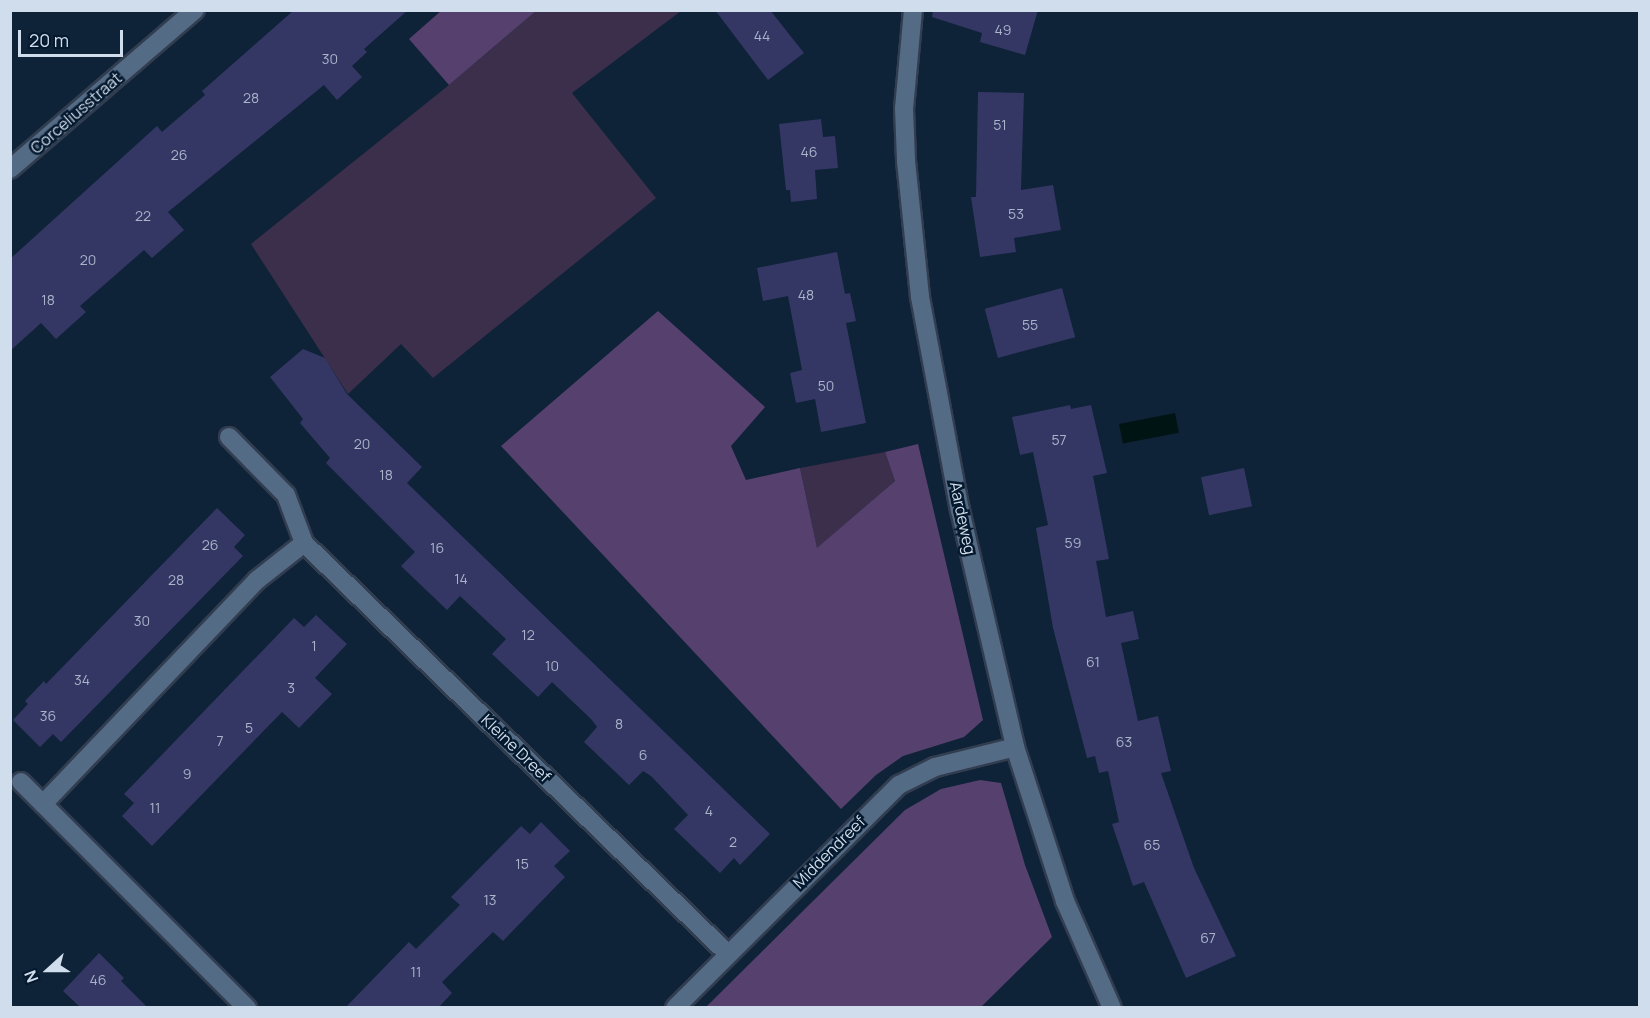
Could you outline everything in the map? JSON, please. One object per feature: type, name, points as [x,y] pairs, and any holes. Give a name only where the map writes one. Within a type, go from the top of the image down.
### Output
[{"type":"street","name":"Corceliusstraat","points":[[10,169],[195,10]]},
{"type":"street","name":"Aardeweg","points":[[913,10],[904,108],[920,297],[960,510],[1015,747],[1065,902],[1112,1008]]},
{"type":"street","name":"Kleine Dreef","points":[[229,437],[286,495],[304,543],[728,954]]},
{"type":"street","points":[[43,804],[257,580],[304,543]]},
{"type":"street","name":"Middendreef","points":[[675,1008],[899,785],[935,767],[1015,747]]},
{"type":"street","points":[[21,782],[247,1008]]},
{"type":"shaded area","points":[[442,10],[536,11],[449,85],[409,39]]},
{"type":"shaded area","points":[[536,11],[681,11],[572,93],[656,198],[433,378],[401,344],[348,394],[251,244],[449,85]]},
{"type":"shaded area","points":[[658,311],[765,407],[731,446],[746,480],[800,468],[817,548],[895,481],[885,452],[918,444],[983,720],[964,737],[903,756],[876,775],[841,809],[501,446]]},
{"type":"shaded area","points":[[1175,413],[1179,433],[1123,444],[1119,424]]},
{"type":"shaded area","points":[[885,452],[895,481],[817,549],[800,468]]},
{"type":"shaded area","points":[[980,780],[1001,783],[1025,865],[1052,937],[981,1007],[706,1007],[905,810],[941,789]]},
{"type":"building","points":[[294,10],[408,10],[364,49],[367,52],[352,66],[362,77],[337,100],[324,85],[168,212],[184,230],[152,258],[144,250],[80,306],[86,312],[56,339],[41,323],[10,351],[10,259],[157,126],[162,132],[205,95],[202,91]]},
{"type":"building","points":[[715,10],[770,10],[804,53],[768,80]]},
{"type":"building","points":[[933,10],[1038,10],[1025,55],[980,42],[982,33],[932,17]]},
{"type":"building","points":[[978,92],[1024,93],[1021,190],[1053,185],[1061,230],[1014,238],[1016,252],[980,257],[971,197],[976,197]]},
{"type":"building","points":[[821,119],[823,137],[835,136],[838,168],[815,170],[817,199],[791,202],[790,190],[786,190],[779,124]]},
{"type":"building","points":[[837,252],[845,294],[850,293],[856,321],[846,323],[866,423],[821,432],[815,399],[796,403],[790,373],[802,370],[788,296],[763,301],[757,268]]},
{"type":"building","points":[[1062,288],[1075,337],[998,358],[985,309]]},
{"type":"building","points":[[303,349],[325,358],[347,394],[422,467],[407,483],[770,834],[740,865],[734,858],[720,873],[674,829],[688,815],[651,776],[643,771],[629,785],[584,742],[597,727],[591,719],[552,682],[538,697],[492,654],[506,639],[460,596],[447,610],[401,566],[415,552],[326,463],[330,458],[300,423],[303,419],[270,377]]},
{"type":"building","points":[[1070,405],[1071,409],[1091,405],[1107,473],[1093,476],[1109,559],[1096,561],[1106,617],[1133,611],[1139,639],[1121,643],[1138,721],[1158,716],[1171,771],[1161,773],[1194,868],[1236,956],[1186,978],[1144,882],[1133,886],[1112,824],[1119,822],[1108,771],[1099,773],[1095,756],[1087,758],[1053,628],[1036,528],[1048,525],[1033,452],[1020,455],[1012,417]]},
{"type":"building","points":[[1244,468],[1252,506],[1209,515],[1201,477]]},
{"type":"building","points":[[217,508],[245,535],[234,547],[243,556],[61,742],[53,734],[40,747],[13,720],[28,704],[25,701],[44,681],[46,684]]},
{"type":"building","points":[[316,615],[347,644],[315,678],[332,694],[299,728],[282,712],[152,846],[122,816],[134,803],[124,794],[294,618],[304,627]]},
{"type":"building","points":[[541,822],[570,851],[554,866],[565,877],[503,941],[493,932],[442,982],[452,993],[438,1008],[345,1008],[409,942],[416,949],[460,905],[451,897],[521,826],[530,834]]},
{"type":"building","points":[[99,953],[124,978],[121,981],[148,1008],[81,1008],[63,991]]}]
